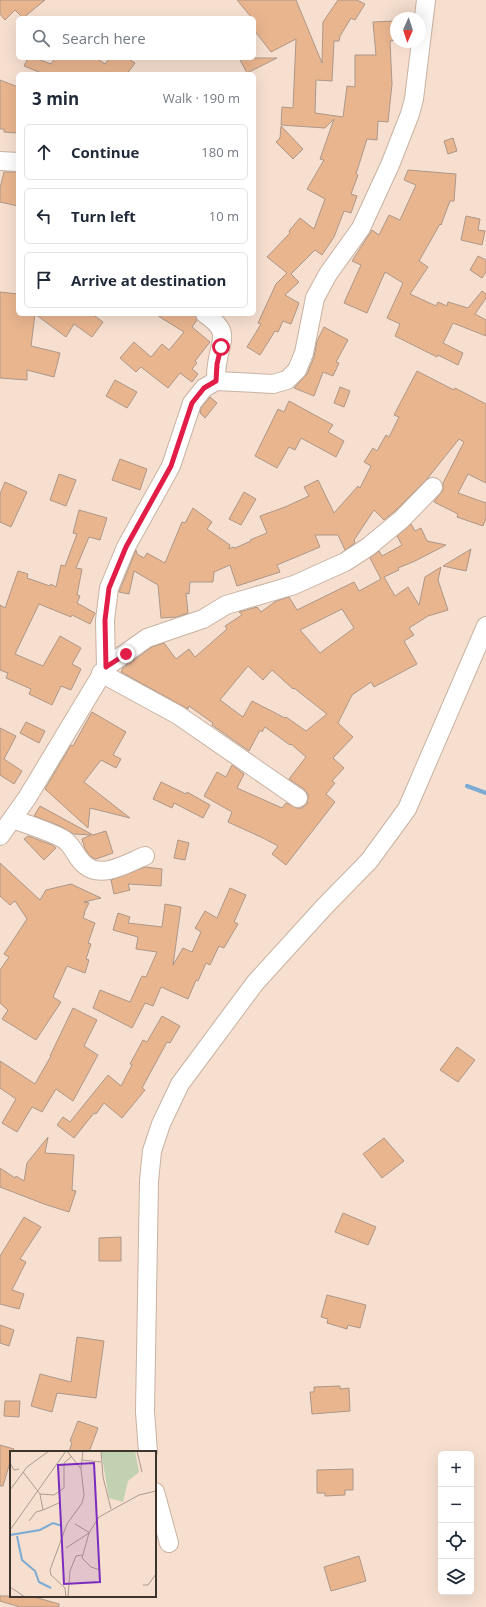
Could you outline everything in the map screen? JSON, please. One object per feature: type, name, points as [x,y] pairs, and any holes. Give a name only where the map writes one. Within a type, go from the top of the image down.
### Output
[{"type":"street","points":[[104,670],[105,620],[109,588],[126,547],[171,466],[192,403],[204,388],[216,381],[273,384],[287,380],[297,370],[304,353],[314,298],[328,274],[361,228],[390,165],[410,114],[414,99],[426,0]]},
{"type":"street","points":[[0,161],[16,162]]},
{"type":"street","points":[[208,316],[219,325],[223,334],[217,364],[216,381]]},
{"type":"street","points":[[0,836],[27,798],[104,670],[147,638],[203,620],[226,605],[294,585],[345,562],[368,547],[402,519],[433,487]]},
{"type":"street","points":[[148,1451],[146,1412],[150,1181],[152,1151],[161,1124],[180,1084],[255,983],[325,906],[369,861],[407,810],[486,626]]},
{"type":"street","points":[[104,670],[178,716],[298,798]]},
{"type":"street","points":[[12,819],[66,841],[85,866],[92,870],[100,871],[119,869],[132,861],[145,856]]},
{"type":"street","points":[[156,1496],[169,1543]]},
{"type":"building","points":[[0,0],[45,0],[25,16],[21,16],[15,10],[5,20],[0,14]]},
{"type":"building","points":[[237,0],[296,0],[322,63],[323,22],[338,0],[357,0],[365,4],[355,20],[351,18],[340,36],[339,41],[334,41],[332,81],[316,80],[315,113],[343,117],[347,86],[355,87],[355,55],[376,55],[373,22],[390,21],[392,84],[388,122],[378,121],[377,140],[367,139],[356,174],[358,175],[351,194],[357,196],[351,213],[344,211],[334,237],[322,255],[315,250],[291,274],[299,282],[285,295],[299,303],[291,324],[283,321],[278,332],[275,331],[260,355],[247,347],[261,324],[258,323],[276,284],[287,273],[267,257],[290,233],[289,231],[300,218],[314,229],[325,199],[307,189],[324,160],[320,159],[334,119],[325,128],[281,125],[282,107],[293,108],[296,39],[271,52],[256,33],[256,16],[250,16]]},
{"type":"building","points":[[277,58],[249,72],[246,72],[240,60]]},
{"type":"building","points":[[27,60],[40,60],[51,64],[54,60],[99,60],[105,64],[108,60],[130,60],[135,63],[128,72],[39,72],[24,66]]},
{"type":"building","points":[[0,80],[16,86],[16,133],[4,132],[4,129],[0,129]]},
{"type":"building","points":[[281,126],[303,149],[293,159],[276,142],[280,138]]},
{"type":"building","points":[[453,138],[457,151],[448,154],[444,141]]},
{"type":"building","points":[[408,170],[456,174],[454,201],[450,201],[441,225],[440,224],[419,261],[428,267],[410,294],[436,306],[438,302],[447,306],[448,302],[468,308],[482,291],[486,294],[486,298],[475,314],[486,320],[486,336],[453,323],[443,343],[463,353],[458,365],[438,355],[437,357],[395,336],[400,324],[387,318],[403,283],[385,272],[367,313],[344,303],[361,265],[352,261],[372,230],[379,235],[389,215],[400,220],[416,185],[404,180]]},
{"type":"building","points":[[4,172],[16,172],[16,206],[0,202],[0,188]]},
{"type":"building","points":[[466,216],[480,219],[478,230],[485,231],[482,245],[461,240]]},
{"type":"building","points":[[478,256],[486,260],[486,272],[482,278],[470,270]]},
{"type":"building","points":[[0,292],[16,294],[16,316],[35,316],[31,346],[60,353],[54,377],[27,370],[27,380],[0,378]]},
{"type":"building","points":[[38,316],[95,316],[103,322],[92,337],[74,324],[66,337]]},
{"type":"building","points":[[158,316],[196,316],[197,320],[192,327],[210,342],[195,361],[197,363],[192,369],[198,374],[192,382],[180,373],[168,388],[141,367],[136,372],[120,358],[134,342],[151,357],[162,344],[169,350],[184,332]]},
{"type":"building","points":[[324,327],[348,340],[336,362],[339,363],[333,376],[323,372],[314,396],[294,388],[307,374],[314,357],[317,341]]},
{"type":"building","points":[[417,371],[486,404],[486,483],[468,474],[458,493],[486,503],[486,518],[483,526],[457,517],[458,514],[434,502],[443,490],[443,483],[464,442],[459,439],[427,479],[395,511],[384,520],[374,510],[354,540],[355,543],[345,550],[338,535],[315,535],[320,547],[277,565],[280,572],[237,586],[230,565],[214,572],[213,582],[190,582],[189,594],[186,593],[188,613],[177,617],[161,618],[158,585],[134,571],[129,594],[119,592],[136,550],[137,554],[144,558],[147,553],[165,563],[182,522],[185,523],[193,508],[212,522],[207,529],[230,545],[229,549],[233,547],[235,548],[267,533],[260,516],[309,496],[304,487],[318,480],[334,513],[358,486],[360,488],[371,466],[364,462],[373,448],[377,451],[386,435],[389,437],[399,417],[394,415]]},
{"type":"building","points":[[115,380],[137,392],[127,408],[106,396]]},
{"type":"building","points":[[340,387],[350,391],[344,407],[334,403]]},
{"type":"building","points":[[210,397],[217,403],[205,418],[200,413],[201,408]]},
{"type":"building","points":[[289,401],[333,425],[328,432],[344,441],[336,457],[301,438],[295,450],[289,447],[277,468],[255,456],[278,409],[284,412]]},
{"type":"building","points":[[120,459],[147,469],[140,490],[112,480]]},
{"type":"building","points":[[59,474],[76,480],[66,506],[50,500]]},
{"type":"building","points":[[5,482],[27,492],[11,527],[0,522],[0,494]]},
{"type":"building","points":[[244,492],[256,499],[241,525],[229,519]]},
{"type":"building","points":[[79,510],[107,518],[100,540],[89,537],[76,568],[82,569],[77,595],[80,596],[77,603],[95,613],[90,624],[72,615],[71,617],[39,604],[15,654],[43,666],[60,636],[81,648],[72,664],[81,669],[71,690],[61,686],[52,705],[29,694],[31,689],[6,678],[8,673],[0,670],[0,605],[5,608],[18,571],[28,574],[27,578],[50,586],[51,584],[56,587],[61,565],[65,566],[77,534],[73,533]]},
{"type":"building","points":[[411,524],[415,531],[421,528],[427,541],[446,545],[398,568],[399,570],[384,577],[395,596],[408,587],[419,605],[425,577],[441,567],[438,580],[448,610],[428,616],[409,628],[414,635],[404,641],[417,664],[374,687],[371,682],[352,695],[338,723],[353,737],[333,758],[344,768],[332,781],[335,783],[326,794],[335,802],[286,865],[272,854],[278,846],[228,822],[232,812],[204,796],[217,772],[226,777],[232,765],[244,774],[237,788],[282,808],[286,803],[297,808],[302,808],[307,804],[308,794],[304,789],[289,779],[306,757],[291,744],[290,745],[265,727],[262,732],[260,730],[249,751],[212,725],[213,723],[189,706],[188,709],[121,672],[123,668],[152,647],[164,643],[176,659],[189,649],[195,657],[227,629],[225,626],[242,615],[239,612],[257,607],[261,612],[276,601],[289,597],[297,610],[354,582],[359,591],[381,579],[370,558],[379,551],[382,556],[402,545],[397,536]],"holes":[[[342,609],[354,628],[320,653],[300,630]],[[248,666],[263,680],[272,670],[293,689],[294,688],[327,714],[306,731],[286,717],[285,718],[252,701],[243,717],[220,700]]]},
{"type":"building","points":[[471,549],[466,571],[443,566]]},
{"type":"building","points":[[92,712],[126,732],[113,755],[121,759],[116,768],[101,760],[84,782],[130,818],[90,808],[88,828],[45,789],[71,745],[73,746]]},
{"type":"building","points":[[26,722],[45,731],[39,743],[20,733]]},
{"type":"building","points":[[0,728],[16,736],[4,759],[22,771],[14,784],[0,775]]},
{"type":"building","points":[[161,782],[186,794],[187,792],[210,805],[203,818],[174,803],[172,808],[153,799]]},
{"type":"building","points":[[40,806],[93,835],[106,831],[113,853],[96,859],[91,857],[85,849],[82,839],[91,835],[74,834],[60,826],[34,816]]},
{"type":"building","points":[[28,836],[56,848],[44,860],[24,839]]},
{"type":"building","points":[[178,840],[189,843],[185,860],[174,858]]},
{"type":"building","points":[[0,863],[40,900],[46,890],[71,884],[101,898],[84,902],[89,903],[83,918],[95,923],[88,943],[91,944],[86,959],[89,960],[85,973],[67,966],[53,997],[61,1002],[36,1040],[2,1019],[8,1010],[0,1003],[0,970],[9,957],[4,954],[27,919],[15,901],[10,905],[0,896]]},
{"type":"building","points":[[145,867],[162,869],[161,886],[128,884],[130,890],[114,894],[111,880]]},
{"type":"building","points":[[230,888],[246,895],[234,922],[238,924],[224,948],[219,946],[210,965],[206,963],[198,981],[196,980],[188,999],[161,987],[153,1006],[145,1003],[132,1028],[93,1008],[100,990],[130,1002],[142,976],[146,977],[157,952],[136,949],[138,937],[113,930],[118,913],[130,917],[128,923],[162,927],[165,904],[181,907],[173,965],[183,948],[192,952],[201,932],[195,928],[205,911],[217,918]]},
{"type":"building","points":[[73,1008],[97,1020],[84,1046],[98,1055],[73,1101],[56,1089],[42,1112],[32,1107],[17,1132],[2,1123],[16,1099],[0,1088],[0,1061],[35,1084],[51,1056]]},
{"type":"building","points":[[162,1016],[180,1026],[170,1043],[167,1042],[142,1088],[145,1090],[122,1118],[104,1103],[74,1138],[57,1125],[63,1117],[70,1122],[108,1075],[121,1086],[132,1065],[130,1064],[143,1040],[147,1042]]},
{"type":"building","points":[[457,1047],[475,1060],[458,1082],[440,1070]]},
{"type":"building","points":[[48,1137],[45,1153],[74,1155],[72,1190],[76,1191],[69,1212],[0,1187],[0,1168],[15,1178],[16,1176],[24,1181],[27,1163]]},
{"type":"building","points":[[384,1138],[404,1161],[382,1178],[363,1154]]},
{"type":"building","points":[[343,1213],[376,1227],[368,1245],[335,1232]]},
{"type":"building","points":[[24,1217],[41,1227],[20,1259],[26,1262],[12,1290],[24,1294],[19,1309],[0,1304],[0,1256]]},
{"type":"building","points":[[121,1237],[121,1261],[99,1261],[99,1238]]},
{"type":"building","points":[[327,1295],[366,1305],[360,1328],[348,1325],[347,1329],[327,1323],[328,1319],[321,1317]]},
{"type":"building","points":[[0,1325],[14,1330],[9,1346],[0,1343]]},
{"type":"building","points":[[77,1337],[104,1341],[96,1398],[57,1393],[52,1412],[31,1406],[40,1374],[71,1382]]},
{"type":"building","points":[[340,1386],[340,1389],[349,1388],[350,1411],[312,1414],[310,1392],[314,1392],[314,1387]]},
{"type":"building","points":[[5,1401],[20,1401],[19,1417],[4,1416]]},
{"type":"building","points":[[78,1421],[98,1428],[89,1451],[69,1451],[72,1442],[70,1441]]},
{"type":"building","points":[[0,1445],[14,1449],[13,1451],[10,1451],[10,1462],[3,1486],[0,1486]]},
{"type":"building","points":[[353,1469],[353,1490],[345,1490],[345,1495],[325,1496],[325,1493],[317,1493],[317,1470]]},
{"type":"building","points":[[359,1556],[366,1581],[331,1591],[324,1567]]},
{"type":"building","points":[[0,1596],[34,1597],[59,1604],[59,1607],[20,1607],[0,1601]]},
{"type":"waterway","points":[[467,786],[486,793]]},
{"type":"route","points":[[126,654],[106,667],[105,620],[109,588],[126,547],[171,466],[192,403],[204,388],[216,381],[217,364],[221,347]]}]
